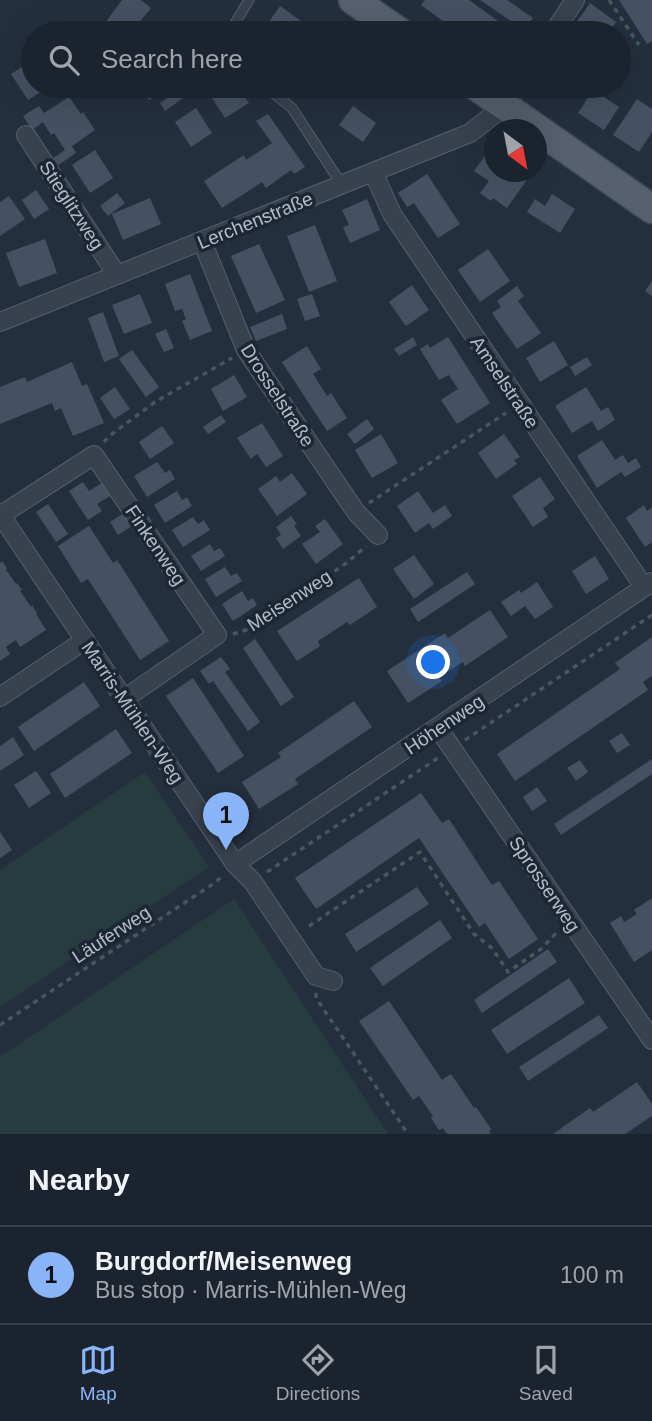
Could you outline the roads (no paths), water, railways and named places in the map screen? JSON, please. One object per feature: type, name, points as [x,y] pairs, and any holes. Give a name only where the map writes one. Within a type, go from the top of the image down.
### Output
[{"type":"main road","points":[[353,0],[384,21]]},
{"type":"main road","points":[[513,98],[652,209]]},
{"type":"street","points":[[561,21],[575,0]]},
{"type":"street","name":"Lerchenstraße","points":[[0,323],[470,133],[509,98]]},
{"type":"street","name":"Stieglitzweg","points":[[26,135],[117,275]]},
{"type":"street","name":"Amselstraße","points":[[373,172],[393,214],[519,404],[648,585]]},
{"type":"street","name":"Drosselstraße","points":[[202,241],[246,350],[356,512],[378,535]]},
{"type":"street","name":"Finkenweg","points":[[0,515],[94,455],[217,635],[124,699]]},
{"type":"street","name":"Marris-Mühlen-Weg","points":[[0,515],[235,864],[253,882],[325,978]]},
{"type":"street","name":"Höhenweg","points":[[235,864],[648,585]]},
{"type":"street","points":[[0,697],[85,640]]},
{"type":"street","name":"Sprosserweg","points":[[438,728],[652,1040]]},
{"type":"lane","points":[[236,21],[249,0]]},
{"type":"lane","points":[[279,98],[292,108],[342,185]]},
{"type":"place","name":"Burgdorf/Meisenweg","points":[[226,850]]}]
